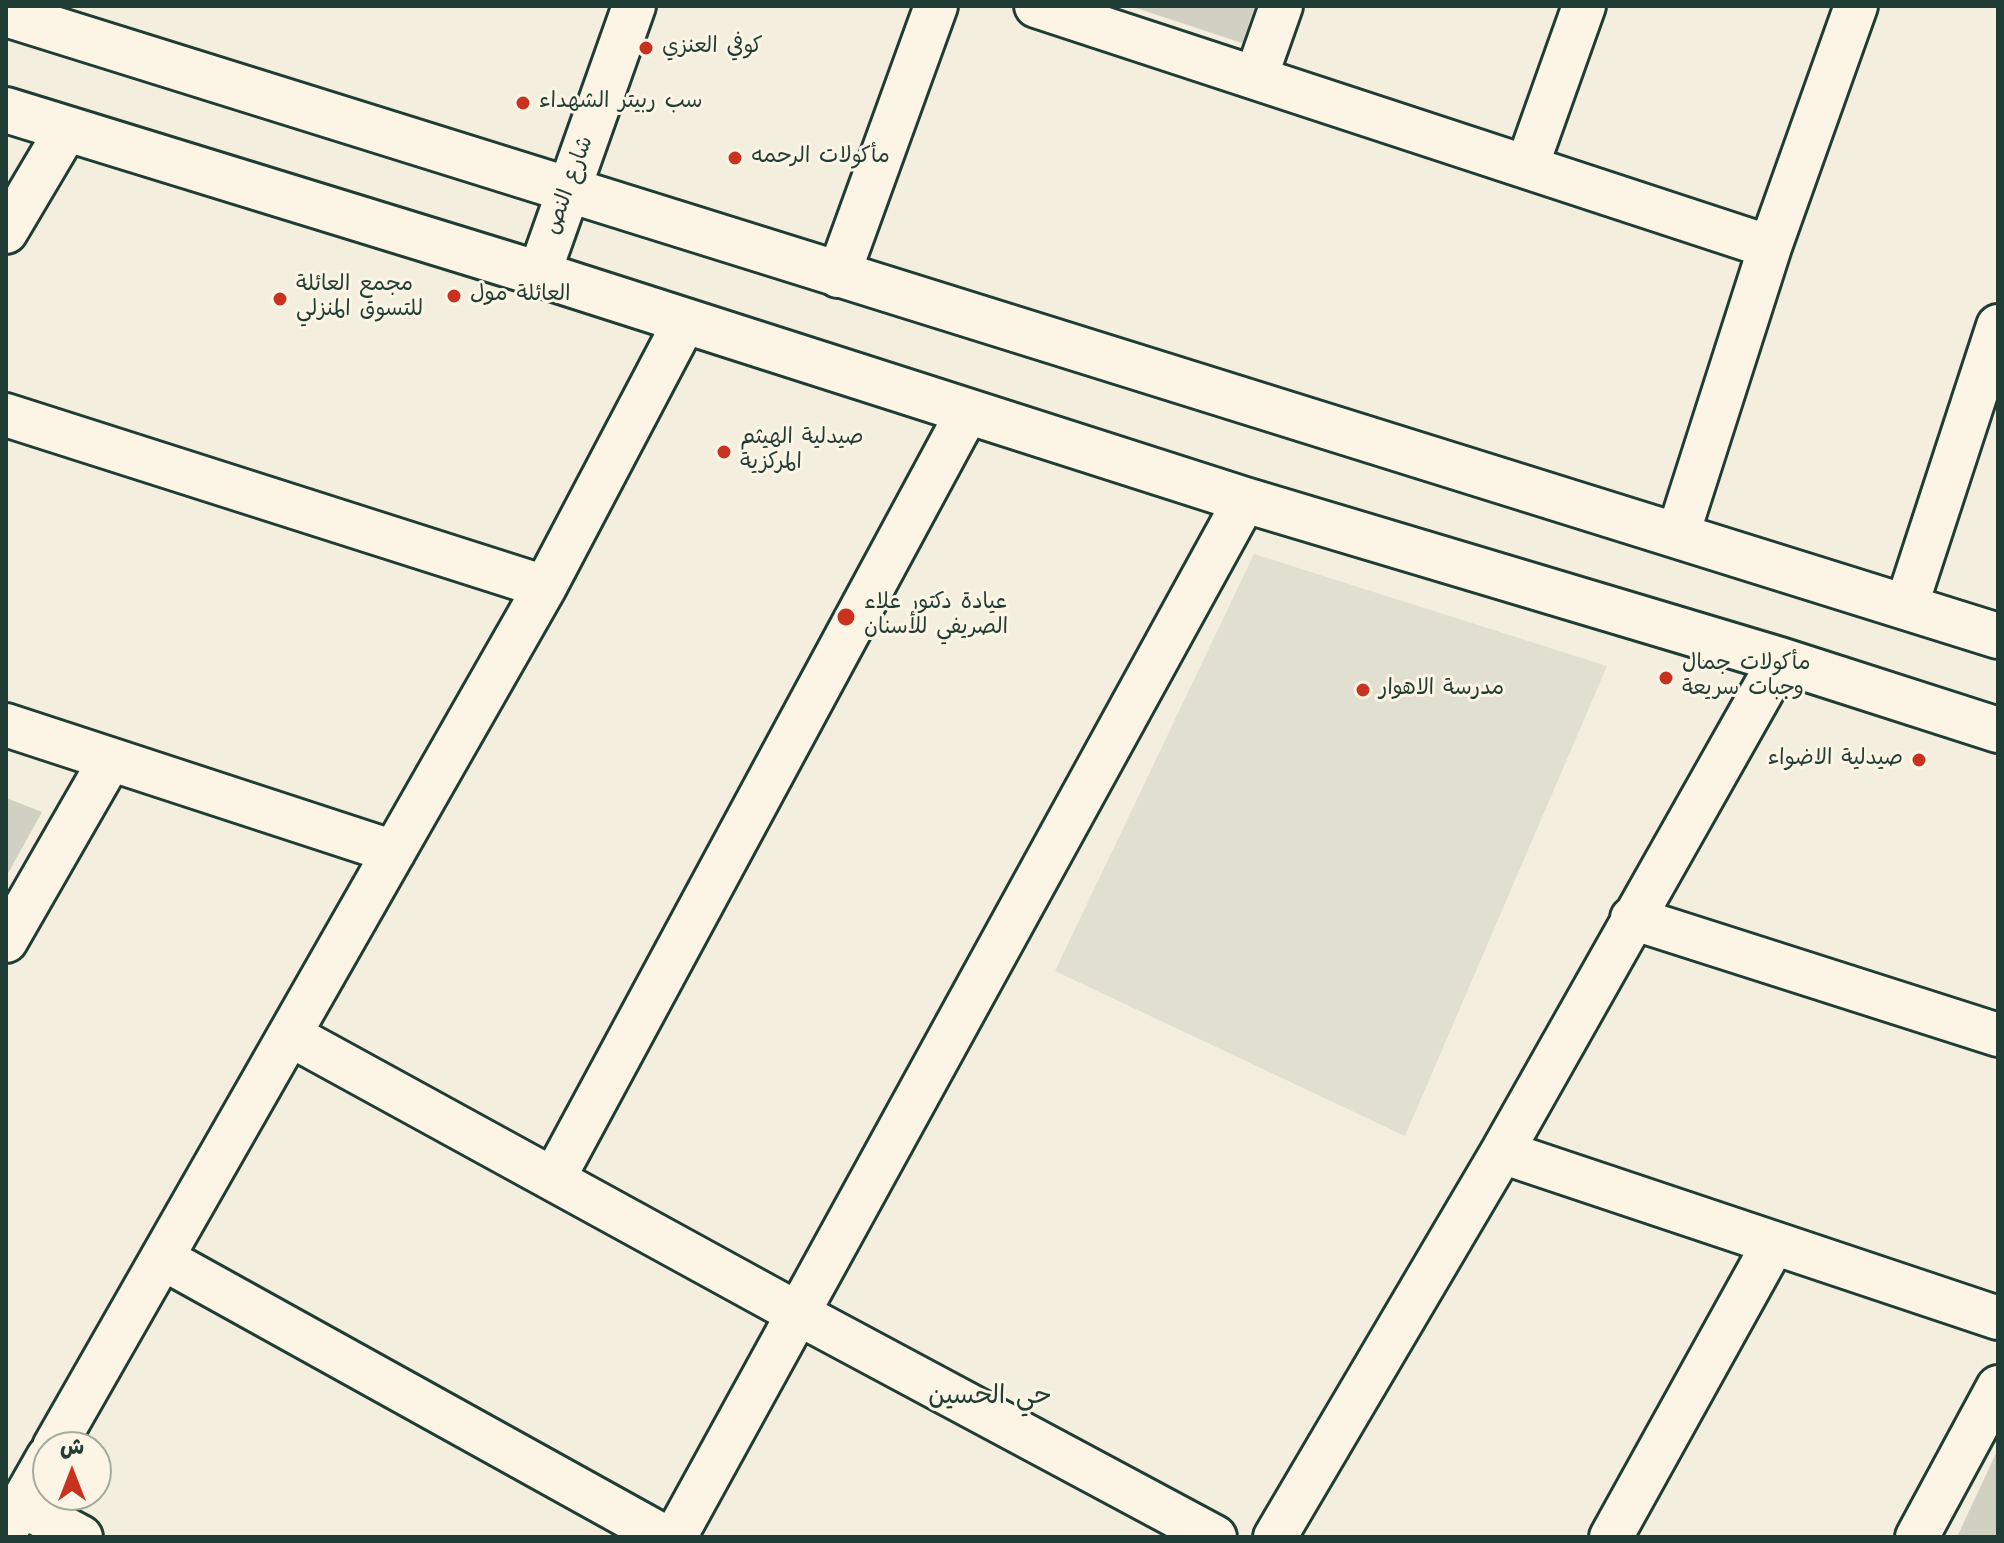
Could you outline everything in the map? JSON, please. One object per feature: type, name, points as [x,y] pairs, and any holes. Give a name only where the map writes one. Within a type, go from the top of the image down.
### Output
[{"type":"main road","points":[[6,14],[1998,636]]},
{"type":"main road","points":[[6,110],[539,274],[684,323],[1245,500],[1780,660],[1998,730]]},
{"type":"street","name":"شارع النص","points":[[539,274],[634,6]]},
{"type":"street","points":[[838,276],[936,6]]},
{"type":"street","points":[[1036,6],[1770,247]]},
{"type":"street","points":[[1256,77],[1281,6]]},
{"type":"street","points":[[1527,166],[1584,6]]},
{"type":"street","points":[[1678,534],[1770,247],[1856,6]]},
{"type":"street","points":[[6,232],[67,129]]},
{"type":"street","points":[[63,1431],[545,587],[684,323]]},
{"type":"street","points":[[1906,607],[1998,326]]},
{"type":"street","points":[[554,1178],[967,413]]},
{"type":"street","points":[[6,415],[545,587]]},
{"type":"street","points":[[675,1537],[1245,500]]},
{"type":"street","points":[[1275,1537],[1502,1152],[1780,660]]},
{"type":"street","points":[[6,725],[394,852]]},
{"type":"street","points":[[6,941],[110,760]]},
{"type":"street","points":[[1632,918],[1998,1035]]},
{"type":"street","points":[[290,1035],[797,1313],[1215,1537]]},
{"type":"street","points":[[1502,1152],[1998,1318]]},
{"type":"street","points":[[1611,1537],[1774,1243]]},
{"type":"street","points":[[162,1258],[665,1537]]},
{"type":"street","points":[[1917,1537],[1998,1387]]},
{"type":"street","points":[[32,1485],[13,1518],[81,1537]]},
{"type":"shaded area","points":[[1130,6],[1255,6],[1242,43]]},
{"type":"shaded area","points":[[1254,554],[1607,666],[1405,1136],[1055,971]]},
{"type":"shaded area","points":[[6,798],[42,812],[6,877]]},
{"type":"shaded area","points":[[1998,1449],[1998,1537],[1957,1537]]},
{"type":"place","name":"كوفي العنزي","points":[[646,48]]},
{"type":"place","name":"سب ربيتر الشهداء","points":[[523,103]]},
{"type":"place","name":"مأكولات الرحمه","points":[[735,158]]},
{"type":"place","name":"العائلة مول","points":[[454,296]]},
{"type":"place","name":"مجمع العائلة للتسوق المنزلي","points":[[280,299]]},
{"type":"place","name":"صيدلية الهيثم المركزية","points":[[724,452]]},
{"type":"place","name":"عيادة دكتور علاء الصريفي للأسنان","points":[[846,617]]},
{"type":"place","name":"مأكولات جمال وجبات سريعة","points":[[1666,678]]},
{"type":"place","name":"مدرسة الاهوار","points":[[1363,690]]},
{"type":"place","name":"صيدلية الاضواء","points":[[1919,760]]},
{"type":"district","name":"حي الحسين","points":[[990,1399]]}]
